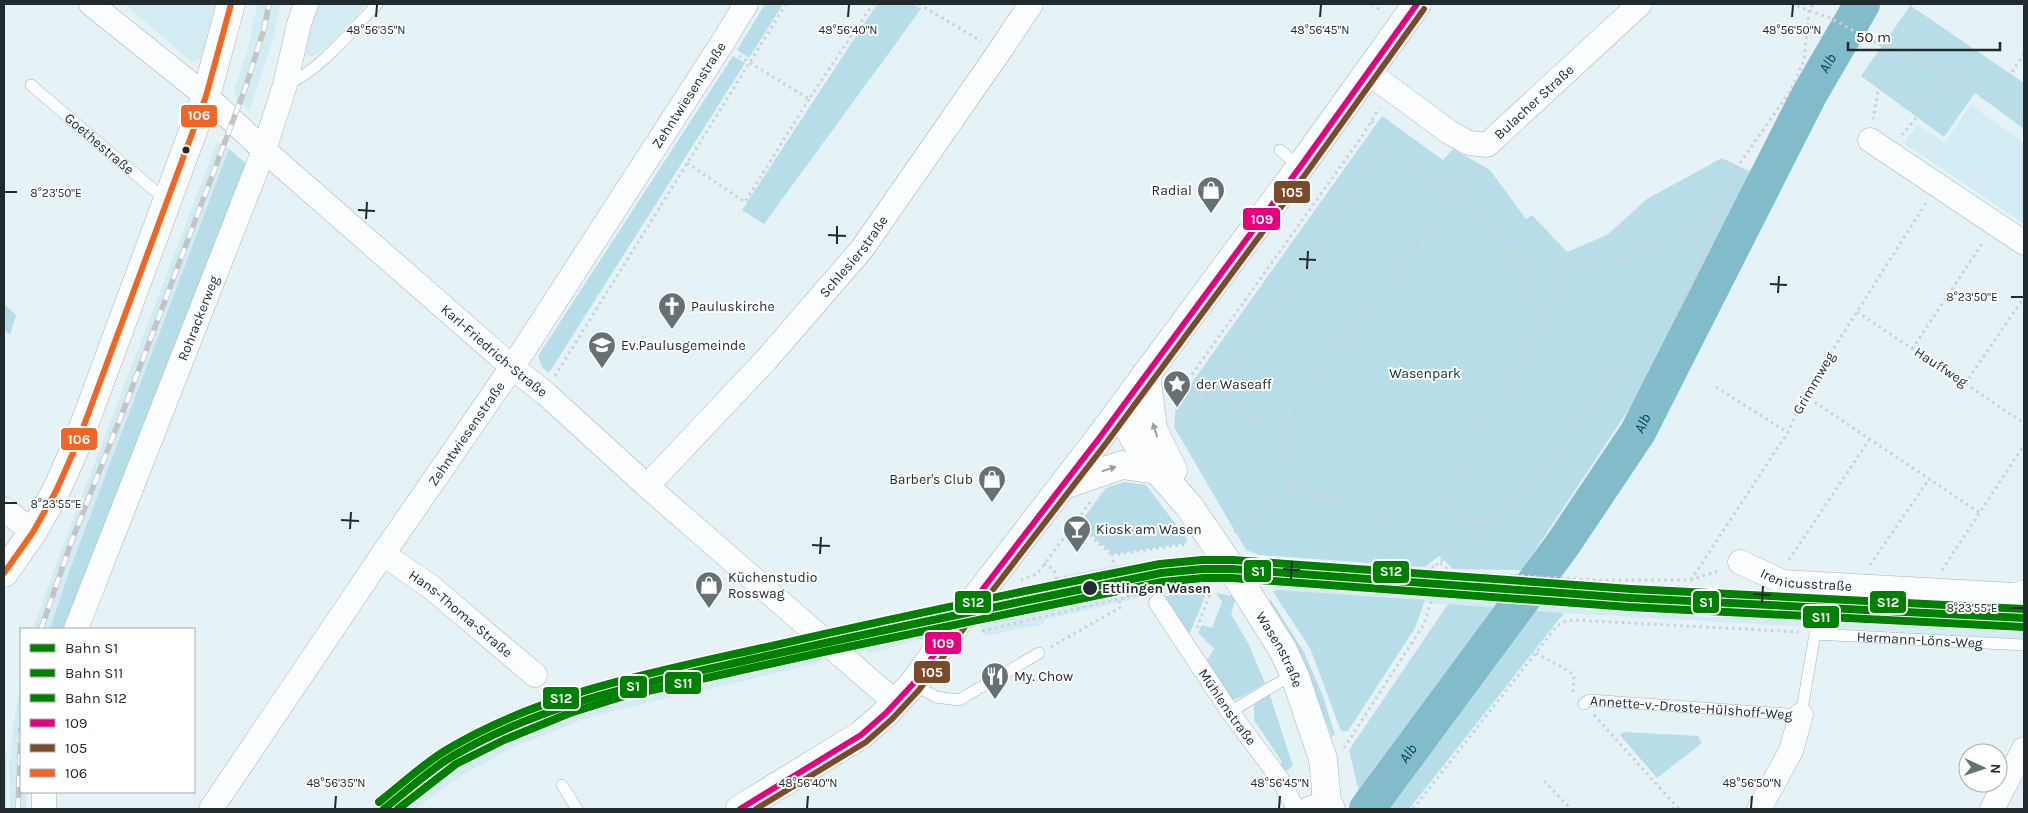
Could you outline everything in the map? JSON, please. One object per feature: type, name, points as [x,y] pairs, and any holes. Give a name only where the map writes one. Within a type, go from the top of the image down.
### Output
[{"type":"street","name":"Karl-Friedrich-Straße","points":[[92,4],[206,96],[264,150],[544,393],[647,486],[818,635],[904,693]]},
{"type":"street","points":[[4,573],[33,532],[56,491],[77,444],[206,96],[231,4]]},
{"type":"street","name":"Rohrackerweg","points":[[76,628],[264,150],[285,85],[299,24],[306,4]]},
{"type":"street","name":"Zehntwiesenstraße","points":[[211,809],[512,367],[722,45],[746,4]]},
{"type":"street","name":"Schlesierstraße","points":[[647,486],[766,360],[862,249],[1031,4]]},
{"type":"street","points":[[740,809],[861,735],[904,693],[1120,410],[1290,159],[1369,72],[1417,4]]},
{"type":"street","name":"Bulacher Straße","points":[[1369,72],[1449,132],[1469,143],[1487,146],[1640,4]]},
{"type":"street","points":[[1879,146],[2024,243]]},
{"type":"street","name":"Wasenstraße","points":[[1146,374],[1153,429],[1189,506],[1204,549],[1283,650],[1295,676],[1323,759],[1322,807]]},
{"type":"street","name":"Wasenstraße","points":[[1120,410],[1135,440],[1157,470],[1189,506]]},
{"type":"street","points":[[1064,485],[1122,465],[1157,470]]},
{"type":"street","points":[[4,509],[33,532]]},
{"type":"street","name":"Hans-Thoma-Straße","points":[[383,554],[431,587],[535,675]]},
{"type":"street","name":"Irenicusstraße","points":[[1740,562],[1783,582],[2015,595],[2024,592]]},
{"type":"street","name":"Mühlenstraße","points":[[1155,596],[1230,712],[1280,779],[1296,809]]},
{"type":"street","name":"Annette-v.-Droste-Hülshoff-Weg","points":[[1759,809],[1791,751],[1801,715]]},
{"type":"street","points":[[1992,809],[2024,750]]},
{"type":"street","points":[[44,793],[44,809]]},
{"type":"lane","points":[[285,85],[303,77],[329,54],[377,4]]},
{"type":"lane","name":"Goethestraße","points":[[31,85],[154,190],[169,199]]},
{"type":"lane","name":"Hermann-Löns-Weg","points":[[1816,634],[2024,645]]},
{"type":"lane","name":"Annette-v.-Droste-Hülshoff-Weg","points":[[1584,704],[1589,700],[1801,715],[1816,634]]},
{"type":"lane","points":[[904,693],[959,700],[1039,653]]},
{"type":"lane","points":[[1230,712],[1278,683],[1295,676]]},
{"type":"lane","points":[[562,785],[577,809]]},
{"type":"path","points":[[544,393],[786,4]]},
{"type":"path","points":[[687,163],[745,202],[809,99],[873,4]]},
{"type":"path","points":[[920,4],[999,52]]},
{"type":"path","points":[[1791,4],[1830,18],[1886,48],[1954,72],[2024,121]]},
{"type":"path","points":[[1245,556],[1255,556],[1258,559],[1426,570],[1440,563],[1545,468],[1633,357],[1672,319],[1691,286],[1710,242],[1714,220],[1738,166],[1791,90],[1804,60],[1809,12],[1813,4]]},
{"type":"path","points":[[722,45],[809,99]]},
{"type":"path","points":[[1879,146],[1886,48]]},
{"type":"path","points":[[1994,99],[2024,54]]},
{"type":"path","points":[[1168,407],[1372,121],[1381,103],[1369,72]]},
{"type":"path","points":[[1879,146],[1954,72]]},
{"type":"path","points":[[1372,121],[1383,150],[1455,193],[1507,248],[1532,296],[1540,328]]},
{"type":"path","points":[[1057,581],[1163,562],[1204,549],[1279,501],[1292,486],[1287,434],[1296,409],[1333,353],[1455,193],[1490,158],[1487,146]]},
{"type":"path","points":[[1172,420],[1188,418],[1216,388],[1314,252],[1383,150]]},
{"type":"path","name":"Grimmweg","points":[[1691,580],[1788,432],[1804,395],[1938,186]]},
{"type":"path","points":[[1507,248],[1540,259],[1576,264],[1622,258],[1671,241],[1714,220]]},
{"type":"path","points":[[1912,349],[1996,224]]},
{"type":"path","points":[[1292,486],[1304,493],[1351,501],[1366,510],[1388,517],[1403,517],[1444,502],[1460,481],[1484,414],[1496,402],[1522,364],[1562,286],[1576,264]]},
{"type":"path","points":[[1966,384],[2024,297]]},
{"type":"path","name":"Hauffweg","points":[[1857,312],[2024,423]]},
{"type":"path","points":[[1716,387],[1788,432]]},
{"type":"path","points":[[1216,388],[1239,410],[1287,434]]},
{"type":"path","points":[[1804,395],[1980,513]]},
{"type":"path","points":[[1783,582],[1784,569],[1869,440]]},
{"type":"path","points":[[1929,590],[2024,445]]},
{"type":"path","points":[[1861,586],[1862,576],[1928,479]]},
{"type":"path","points":[[1013,583],[1037,574],[1093,498]]},
{"type":"path","points":[[1444,502],[1483,526]]},
{"type":"path","points":[[1075,522],[1112,555],[1116,575]]},
{"type":"path","points":[[1112,555],[1204,549]]},
{"type":"path","points":[[1440,563],[1452,572],[1597,580],[1691,580],[1707,576],[1740,562]]},
{"type":"path","points":[[1044,563],[1054,570],[1059,587]]},
{"type":"path","points":[[1344,749],[1424,624],[1433,595],[1435,566]]},
{"type":"path","points":[[947,638],[1119,599],[1208,588]]},
{"type":"path","points":[[818,635],[1005,593],[1026,593]]},
{"type":"path","points":[[1039,653],[1121,607],[1119,599]]},
{"type":"path","points":[[1413,809],[1556,627],[1563,622],[1574,620],[1816,634]]},
{"type":"path","points":[[1536,653],[1548,661],[1561,665],[1574,675],[1573,692],[1678,808]]},
{"type":"path","points":[[1544,781],[1571,809]]},
{"type":"path","points":[[1672,809],[1678,808]]},
{"type":"shaded area","points":[[124,4],[215,4],[202,58],[192,62]]},
{"type":"shaded area","points":[[258,4],[281,4],[272,43],[249,111],[233,94],[247,51]]},
{"type":"shaded area","points":[[316,4],[366,4],[327,48],[314,56],[305,56]]},
{"type":"shaded area","points":[[1971,105],[2024,143],[2024,224],[1904,143],[1917,125],[1944,143]]},
{"type":"shaded area","points":[[217,142],[229,149],[69,573],[50,628],[33,628]]},
{"type":"shaded area","points":[[1202,557],[1203,592],[1147,596],[1044,620],[1044,624],[984,636],[981,626],[914,641],[869,654],[849,633],[1005,597],[1020,586],[1053,580],[1053,577],[1116,565],[1168,558]]},
{"type":"shaded area","points":[[1259,564],[2024,609],[2024,639],[1529,611],[1275,591]]},
{"type":"shaded area","points":[[801,640],[824,662],[622,709],[579,721],[514,747],[462,775],[415,809],[372,809],[434,757],[518,714],[558,698],[617,678]]},
{"type":"shaded area","points":[[20,689],[20,793],[27,793],[26,809],[10,809],[9,761]]},
{"type":"shaded area","points":[[4,752],[7,754],[7,809],[4,809]]},
{"type":"green space","points":[[765,4],[783,4],[749,58],[737,50]]},
{"type":"green space","points":[[877,4],[914,4],[921,9],[764,224],[742,210]]},
{"type":"green space","points":[[1906,4],[1912,4],[1911,6],[2024,83],[2024,129],[1975,93],[1944,137],[1861,76],[1910,6]]},
{"type":"green space","points":[[733,56],[745,63],[549,373],[542,367],[538,356]]},
{"type":"green space","name":"Wasenpark","points":[[1382,116],[1443,160],[1453,149],[1490,170],[1526,219],[1532,215],[1567,252],[1607,235],[1647,199],[1722,158],[1751,172],[1679,334],[1522,570],[1453,569],[1439,556],[1425,567],[1259,555],[1246,550],[1174,427],[1176,405]]},
{"type":"green space","points":[[229,149],[249,166],[68,628],[50,628],[69,572]]},
{"type":"green space","points":[[4,304],[16,315],[10,335],[4,329]]},
{"type":"green space","points":[[1124,482],[1146,485],[1187,539],[1187,543],[1113,554],[1079,524],[1106,488]]},
{"type":"green space","points":[[1277,590],[1425,600],[1415,628],[1348,731],[1341,731],[1310,648],[1273,592]]},
{"type":"green space","points":[[1203,593],[1205,597],[1188,637],[1162,596]]},
{"type":"green space","points":[[1216,593],[1236,597],[1231,614],[1249,645],[1265,683],[1243,696],[1228,702],[1204,665],[1214,649],[1198,633],[1202,625],[1212,628],[1222,602]]},
{"type":"green space","points":[[1271,600],[1304,652],[1323,696],[1335,735],[1332,736],[1299,658],[1266,604]]},
{"type":"green space","points":[[1448,604],[1564,613],[1409,809],[1363,809],[1349,750]]},
{"type":"green space","points":[[1270,695],[1293,766],[1283,773],[1277,766],[1282,762],[1254,720],[1254,703]]},
{"type":"green space","points":[[1624,732],[1698,736],[1702,743],[1657,778],[1620,735]]},
{"type":"waterway","name":"Alb","points":[[1367,809],[1563,544],[1638,432],[1809,95],[1862,4]]},
{"type":"railway","points":[[41,628],[71,543],[127,401],[246,86],[264,29],[269,4]]},
{"type":"railway","points":[[18,809],[20,756]]},
{"type":"rail line","name":"S12","points":[[379,802],[421,767],[448,749],[485,729],[561,698],[641,675],[681,666],[1010,594],[1160,564],[1202,560],[1233,560],[1631,589],[2024,609]]},
{"type":"rail line","name":"S1","points":[[384,809],[426,774],[453,756],[488,737],[524,721],[599,696],[676,676],[1161,573],[1203,569],[1232,569],[1630,598],[2024,618]]},
{"type":"rail line","name":"S11","points":[[398,809],[456,764],[504,740],[570,713],[621,697],[828,651],[1162,582],[1203,578],[1232,578],[1629,607],[2024,627]]},
{"type":"transit line","name":"106","points":[[4,573],[33,532],[56,491],[77,444],[206,96],[231,4]]},
{"type":"transit line","name":"109","points":[[740,809],[861,735],[886,713],[913,684],[965,612],[1100,437],[1300,167],[1417,4]]},
{"type":"transit line","name":"105","points":[[756,809],[866,742],[892,719],[919,690],[972,617],[1107,442],[1307,172],[1424,9]]},
{"type":"place","name":"Radial","points":[[1211,214]]},
{"type":"place","name":"Pauluskirche","points":[[672,330]]},
{"type":"place","name":"Ev.Paulusgemeinde","points":[[602,369]]},
{"type":"place","name":"der Waseaff","points":[[1177,408]]},
{"type":"place","name":"Barber's Club","points":[[992,503]]},
{"type":"place","name":"Kiosk am Wasen","points":[[1077,553]]},
{"type":"place","name":"Ettlingen Wasen","points":[[1090,588]]},
{"type":"place","name":"Küchenstudio Rosswag","points":[[709,609]]},
{"type":"place","name":"My. Chow","points":[[995,700]]}]
